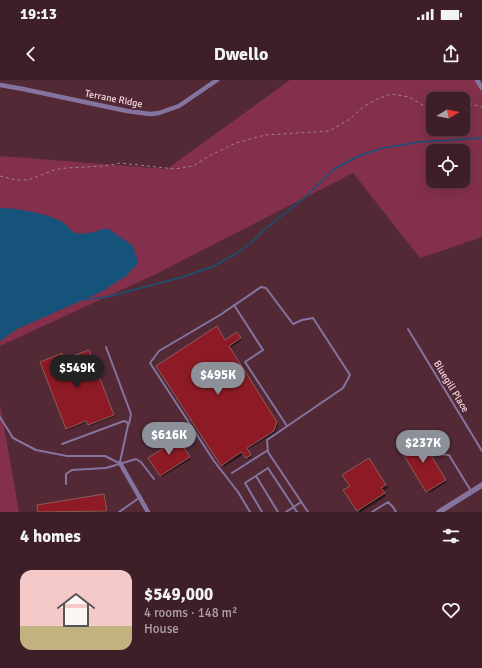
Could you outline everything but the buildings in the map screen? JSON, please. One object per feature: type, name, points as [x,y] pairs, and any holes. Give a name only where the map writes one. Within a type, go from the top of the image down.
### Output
[{"type":"street","name":"Terrane Ridge","points":[[0,86],[24,89],[127,111],[150,114],[159,113],[179,106],[217,80]]},
{"type":"street","points":[[477,80],[482,88]]},
{"type":"street","points":[[120,463],[148,512]]},
{"type":"street","points":[[439,512],[482,485]]},
{"type":"lane","points":[[250,512],[238,492],[214,461],[150,363],[159,351],[220,315],[261,287],[266,288],[293,324],[302,320],[314,318],[350,375],[343,388],[267,440],[268,452],[308,512]]},
{"type":"lane","points":[[234,305],[263,350],[245,362],[287,426]]},
{"type":"lane","name":"Bluegill Place","points":[[408,329],[482,451]]},
{"type":"lane","points":[[106,347],[131,414],[120,463]]},
{"type":"lane","points":[[0,417],[14,438],[36,450],[67,456],[105,456],[120,463]]},
{"type":"lane","points":[[62,444],[124,421],[127,422],[128,425]]},
{"type":"lane","points":[[427,442],[437,454],[450,455],[472,492]]},
{"type":"lane","points":[[232,473],[268,450]]},
{"type":"lane","points":[[66,484],[66,474],[72,470],[106,468],[136,459],[141,462],[154,479]]},
{"type":"lane","points":[[262,512],[245,483],[268,468],[296,512]]},
{"type":"lane","points":[[256,476],[278,512]]},
{"type":"lane","points":[[118,512],[139,498]]},
{"type":"lane","points":[[286,512],[301,502]]},
{"type":"lane","points":[[372,512],[388,502],[394,507],[396,512]]},
{"type":"path","points":[[0,176],[16,180],[28,180],[54,170],[105,166],[120,163],[175,169],[192,166],[236,143],[265,135],[288,135],[329,131],[350,119],[363,107],[377,98],[391,94],[409,97],[426,107]]},
{"type":"path","points":[[470,104],[482,107]]},
{"type":"shaded area","points":[[290,80],[480,80],[482,84],[482,237],[420,258],[353,173],[156,274],[0,346],[0,156],[167,169]]},
{"type":"shaded area","points":[[0,404],[19,512],[0,512]]},
{"type":"water","points":[[0,208],[24,210],[42,214],[64,223],[76,233],[88,233],[107,228],[133,246],[138,263],[126,276],[101,292],[17,329],[0,341]]},
{"type":"waterway","points":[[81,300],[107,297],[186,276],[214,266],[237,253],[252,242],[265,229],[303,199],[334,169],[358,156],[383,148],[420,142],[482,138]]}]
